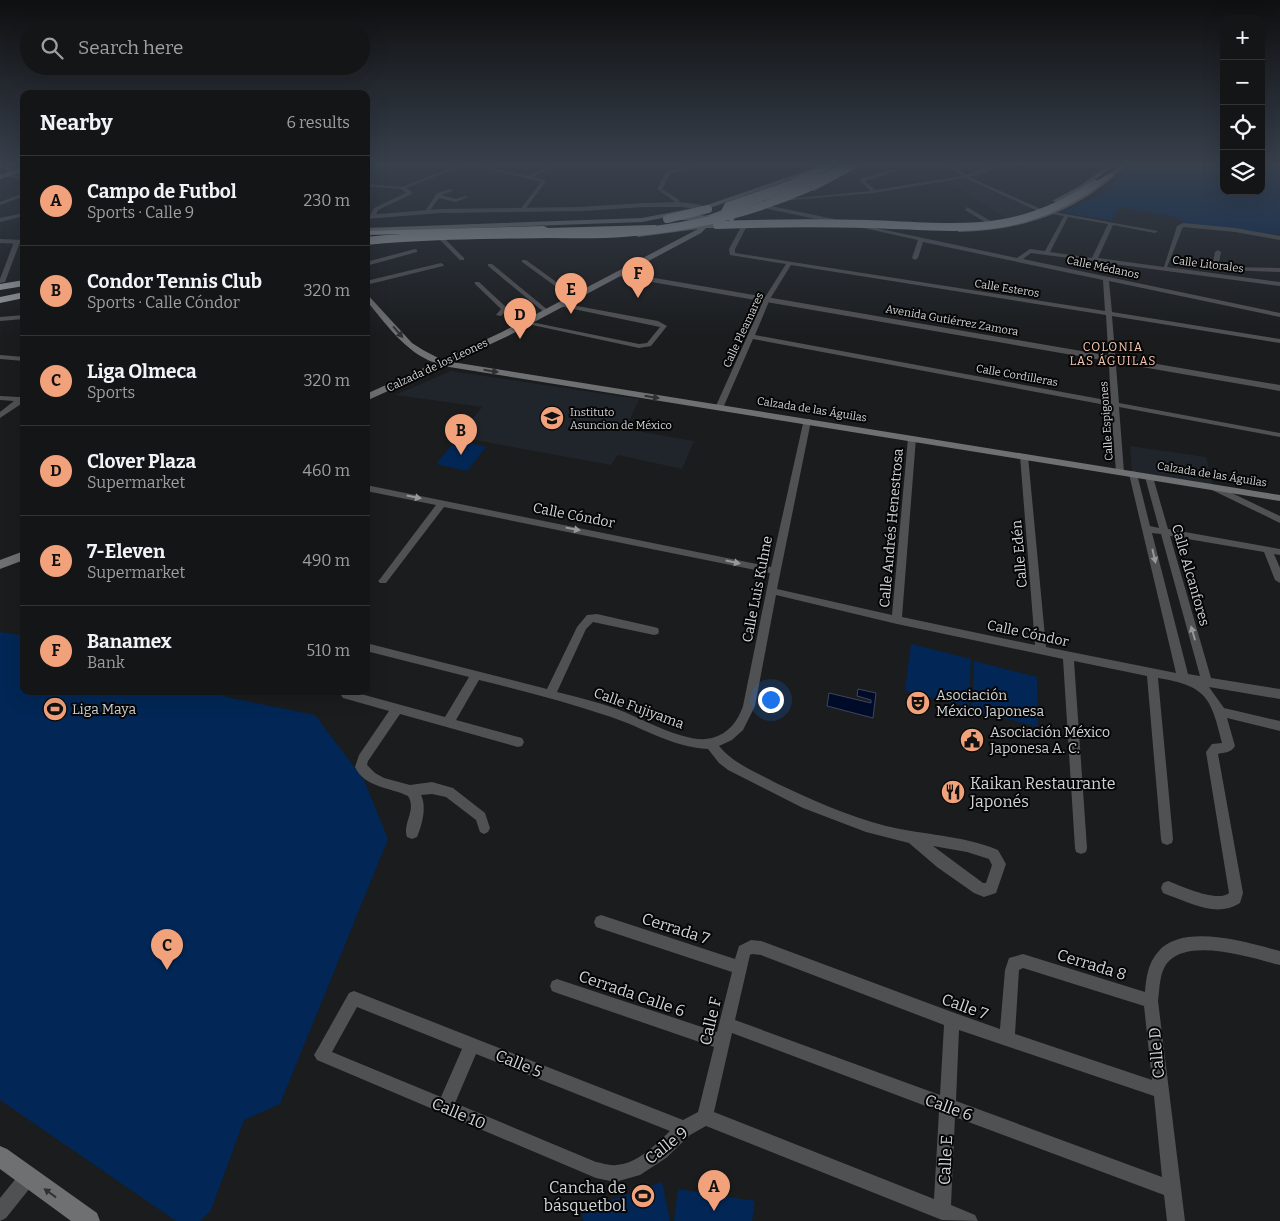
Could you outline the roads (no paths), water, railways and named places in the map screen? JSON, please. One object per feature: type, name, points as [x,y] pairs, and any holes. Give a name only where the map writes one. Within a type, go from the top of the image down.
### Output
[{"type":"highway","points":[[596,227],[638,222]]},
{"type":"highway","points":[[370,232],[620,226],[651,222]]},
{"type":"highway","points":[[370,232],[423,228],[596,227],[668,222]]},
{"type":"highway","points":[[370,241],[620,229],[676,225],[687,222]]},
{"type":"highway","points":[[633,233],[706,222]]},
{"type":"highway","points":[[780,222],[963,228],[1015,222]]},
{"type":"highway","points":[[496,224],[511,229]]},
{"type":"highway","points":[[370,241],[425,237],[633,233],[748,224],[877,225]]},
{"type":"highway","points":[[425,239],[442,236]]},
{"type":"highway","points":[[0,292],[20,290]]},
{"type":"main road","points":[[370,232],[496,224],[602,222]]},
{"type":"main road","points":[[681,222],[689,229]]},
{"type":"main road","points":[[886,222],[992,224],[1004,222]]},
{"type":"main road","points":[[704,223],[744,226],[983,230],[1024,222]]},
{"type":"main road","name":"Calzada de los Leones","points":[[370,396],[443,363],[575,298],[624,272],[689,229],[704,223]]},
{"type":"main road","points":[[442,236],[637,235],[689,229]]},
{"type":"main road","points":[[370,241],[425,239]]},
{"type":"main road","points":[[0,292],[20,290]]},
{"type":"main road","name":"Calzada de las Águilas","points":[[370,304],[413,348],[433,360],[443,363],[1280,498]]},
{"type":"main road","points":[[0,565],[20,557]]},
{"type":"main road","points":[[0,1156],[90,1221]]},
{"type":"street","points":[[1047,253],[1065,222]]},
{"type":"street","points":[[1100,222],[1155,231]]},
{"type":"street","points":[[1094,260],[1111,224]]},
{"type":"street","points":[[1166,266],[1180,226],[1183,225],[1235,230],[1280,238]]},
{"type":"street","name":"Calle Esteros","points":[[744,226],[732,249],[732,254],[1280,341]]},
{"type":"street","name":"Calle Médanos","points":[[862,227],[1280,315]]},
{"type":"street","points":[[442,236],[462,259]]},
{"type":"street","points":[[915,258],[921,240]]},
{"type":"street","points":[[0,241],[20,242]]},
{"type":"street","points":[[0,292],[20,244]]},
{"type":"street","name":"Calle Litorales","points":[[1018,260],[1028,251],[1280,284]]},
{"type":"street","points":[[370,263],[415,252]]},
{"type":"street","points":[[1215,268],[1218,252]]},
{"type":"street","points":[[524,260],[575,298]]},
{"type":"street","name":"Calle Pleamares","points":[[719,408],[768,297],[789,264]]},
{"type":"street","points":[[370,282],[441,265]]},
{"type":"street","points":[[490,266],[547,312]]},
{"type":"street","points":[[1144,266],[1280,270]]},
{"type":"street","name":"Avenida Gutiérrez Zamora","points":[[624,272],[1113,356],[1280,388]]},
{"type":"street","name":"Calle Espigones","points":[[1106,278],[1120,472]]},
{"type":"street","points":[[477,283],[501,303],[505,309],[499,315]]},
{"type":"street","points":[[526,323],[639,346],[650,344],[664,326],[658,322],[560,305]]},
{"type":"street","points":[[0,319],[20,317]]},
{"type":"street","name":"Calle Cordilleras","points":[[750,336],[1280,435]]},
{"type":"street","name":"Avenida Gutiérrez Zamora","points":[[1113,356],[1280,381]]},
{"type":"street","points":[[0,358],[20,359]]},
{"type":"street","points":[[0,398],[20,399]]},
{"type":"street","points":[[0,416],[20,401]]},
{"type":"street","name":"Calle Luis Kuhne","points":[[711,744],[727,738],[738,728],[746,717],[752,697],[807,421]]},
{"type":"street","name":"Calle Andrés Henestrosa","points":[[897,620],[912,438]]},
{"type":"street","name":"Calle Edén","points":[[1024,456],[1042,650]]},
{"type":"street","points":[[1134,474],[1183,678]]},
{"type":"street","name":"Calle Alcanfores","points":[[1149,477],[1205,684]]},
{"type":"street","points":[[1216,488],[1280,520]]},
{"type":"street","name":"Calle Cóndor","points":[[370,489],[776,571]]},
{"type":"street","points":[[383,581],[442,503]]},
{"type":"street","points":[[1148,529],[1280,552]]},
{"type":"street","points":[[1268,550],[1280,580]]},
{"type":"street","name":"Calle Cóndor","points":[[772,591],[897,620],[1205,684]]},
{"type":"street","points":[[550,695],[582,627],[591,618],[654,632]]},
{"type":"street","name":"Calle Fujiyama","points":[[370,648],[616,714],[664,736],[693,744],[711,744]]},
{"type":"street","points":[[1068,656],[1081,848]]},
{"type":"street","points":[[1152,673],[1168,839]]},
{"type":"street","points":[[448,723],[476,675]]},
{"type":"street","points":[[1205,684],[1280,694]]},
{"type":"street","points":[[1168,888],[1216,903],[1228,903],[1235,898],[1236,892],[1212,752],[1216,748],[1227,747],[1229,743],[1220,712],[1205,684]]},
{"type":"street","points":[[347,695],[518,742]]},
{"type":"street","points":[[397,708],[363,759],[361,768],[366,775],[375,780],[412,790],[432,788],[449,792],[481,817],[484,828]]},
{"type":"street","points":[[1220,712],[1280,726]]},
{"type":"street","points":[[711,744],[723,759],[732,766],[816,809],[859,825],[913,838],[974,846],[994,854],[999,864],[991,888],[984,890],[979,888],[942,862],[913,838]]},
{"type":"street","points":[[412,790],[420,804],[412,832]]},
{"type":"street","name":"Cerrada 7","points":[[601,922],[740,968]]},
{"type":"street","name":"Calle D","points":[[1176,1221],[1159,1090],[1151,1001],[1150,982],[1157,964],[1174,948],[1192,942],[1228,945],[1280,957]]},
{"type":"street","name":"Calle F","points":[[706,1116],[744,952],[751,947],[761,948]]},
{"type":"street","name":"Calle 7","points":[[761,948],[952,1020],[1159,1090]]},
{"type":"street","name":"Cerrada 8","points":[[1007,1039],[1014,963],[1023,961],[1151,1001]]},
{"type":"street","name":"Cerrada Calle 6","points":[[557,986],[723,1042]]},
{"type":"street","name":"Calle 5","points":[[322,1055],[354,998],[684,1129]]},
{"type":"street","name":"Calle E","points":[[942,1211],[952,1020]]},
{"type":"street","name":"Calle 6","points":[[727,1024],[1172,1189]]},
{"type":"street","points":[[445,1106],[472,1044]]},
{"type":"street","name":"Calle 10","points":[[322,1055],[596,1170]]},
{"type":"street","points":[[706,1116],[969,1221]]},
{"type":"street","name":"Calle 9","points":[[596,1170],[614,1174],[634,1170],[660,1152],[684,1129],[706,1116]]},
{"type":"street","points":[[0,1212],[28,1177]]},
{"type":"place","name":"Banamex","points":[[638,298]]},
{"type":"place","name":"7-Eleven","points":[[571,314]]},
{"type":"place","name":"Clover Plaza","points":[[520,339]]},
{"type":"place","name":"Instituto Asuncion de México","points":[[552,418]]},
{"type":"place","name":"Condor Tennis Club","points":[[461,455]]},
{"type":"place","name":"Asociación México Japonesa","points":[[918,703]]},
{"type":"place","name":"Liga Maya","points":[[55,709]]},
{"type":"place","name":"Asociación México Japonesa A. C.","points":[[972,740]]},
{"type":"place","name":"Kaikan Restaurante Japonés","points":[[953,792]]},
{"type":"place","name":"Liga Olmeca","points":[[167,970]]},
{"type":"place","name":"Cancha de básquetbol","points":[[643,1196]]},
{"type":"place","name":"Campo de Futbol","points":[[714,1211]]},
{"type":"district","name":"COLONIA LAS ÁGUILAS","points":[[1113,354]]}]
